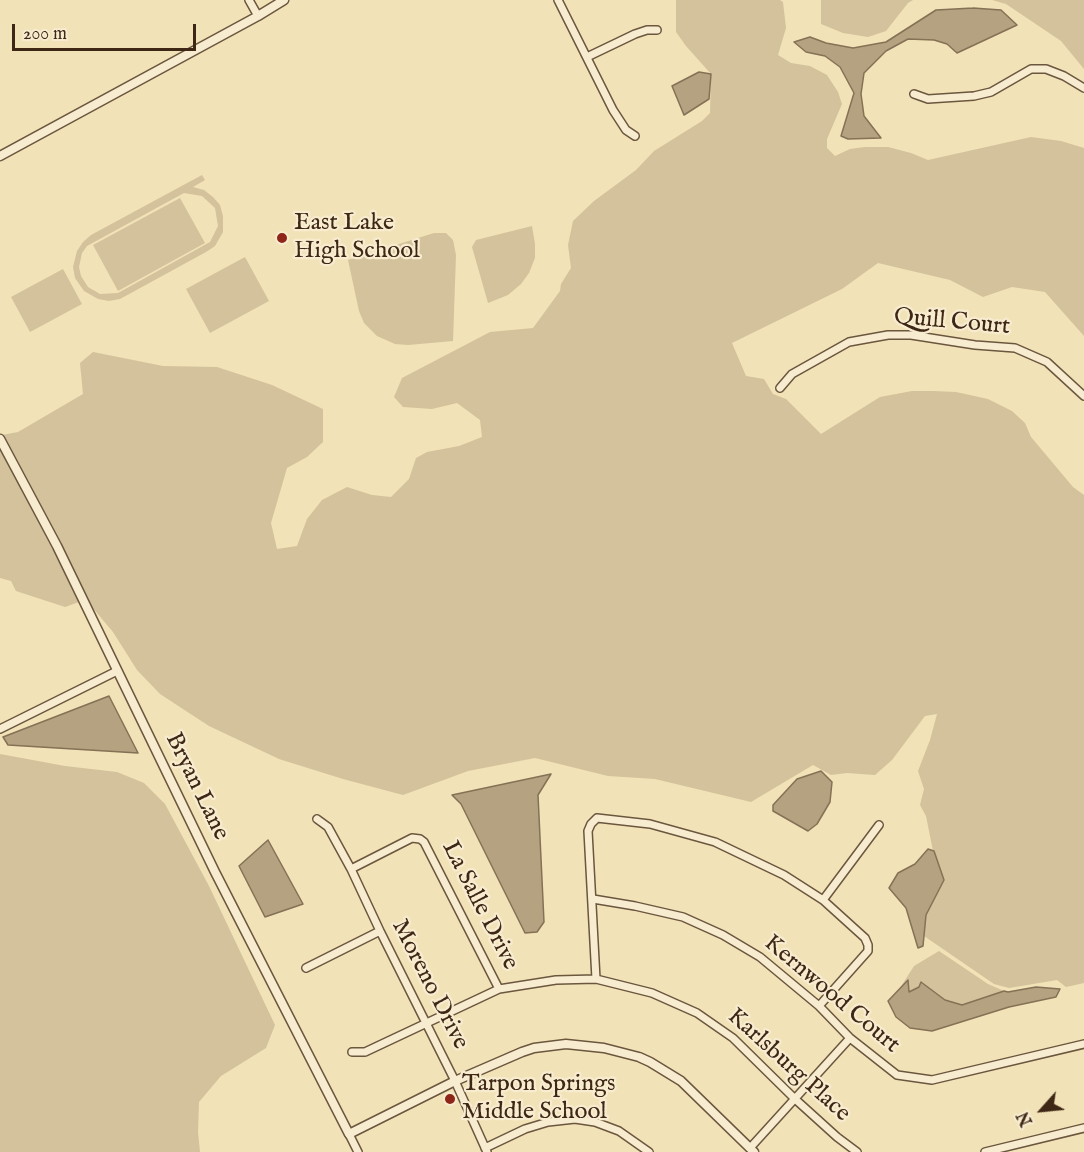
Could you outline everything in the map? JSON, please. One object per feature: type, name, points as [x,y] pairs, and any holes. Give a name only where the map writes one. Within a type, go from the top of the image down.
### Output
[{"type":"street","points":[[249,0],[258,16]]},
{"type":"street","points":[[0,156],[284,0]]},
{"type":"street","points":[[558,0],[613,110],[626,130],[635,136]]},
{"type":"street","points":[[587,57],[635,33],[657,30]]},
{"type":"street","points":[[915,94],[928,99],[974,96],[990,92],[1031,69],[1046,69],[1084,88]]},
{"type":"street","name":"Quill Court","points":[[780,388],[792,374],[849,342],[888,335],[911,335],[975,345],[1015,348],[1047,362],[1084,396]]},
{"type":"street","name":"Bryan Lane","points":[[0,439],[57,546],[283,1007],[358,1152]]},
{"type":"street","points":[[0,729],[117,671]]},
{"type":"street","points":[[596,979],[588,831],[597,818],[650,824],[715,842],[784,875],[823,900],[865,938],[868,951],[819,1006]]},
{"type":"street","points":[[317,819],[328,827],[351,869]]},
{"type":"street","points":[[823,900],[879,825]]},
{"type":"street","name":"La Salle Drive","points":[[351,869],[412,838],[424,842],[500,988]]},
{"type":"street","name":"Moreno Drive","points":[[351,869],[455,1081],[486,1150]]},
{"type":"street","name":"Kernwood Court","points":[[593,899],[683,917],[723,935],[760,957],[819,1006],[850,1038],[897,1075],[932,1080],[1084,1044]]},
{"type":"street","points":[[306,968],[380,931]]},
{"type":"street","name":"Karlsburg Place","points":[[352,1052],[365,1052],[500,988],[556,980],[596,979],[652,993],[697,1013],[733,1038],[795,1099],[857,1152]]},
{"type":"street","points":[[349,1134],[455,1081],[534,1048],[566,1044],[604,1048],[639,1056],[681,1081],[752,1150],[850,1038]]},
{"type":"street","points":[[486,1150],[525,1129],[548,1122],[575,1119],[595,1122],[619,1131],[649,1152]]},
{"type":"street","points":[[985,1152],[1084,1128]]},
{"type":"shaded area","points":[[676,0],[780,0],[783,2],[786,28],[778,55],[791,63],[810,66],[827,75],[838,92],[842,104],[827,139],[827,148],[835,156],[850,149],[888,147],[928,160],[1031,137],[1061,141],[1084,148],[1084,336],[1045,292],[1012,287],[983,297],[950,280],[878,263],[842,289],[732,343],[746,376],[764,379],[773,394],[786,399],[821,434],[880,397],[912,391],[933,391],[956,392],[988,399],[1012,411],[1025,423],[1031,437],[1073,487],[1084,495],[1084,983],[1066,987],[1057,980],[1009,988],[994,984],[924,936],[926,915],[944,880],[933,851],[926,816],[920,805],[924,789],[918,771],[937,714],[925,716],[892,760],[875,775],[847,773],[831,775],[813,765],[751,802],[655,779],[608,776],[535,758],[468,771],[403,795],[343,779],[279,759],[209,726],[160,694],[137,670],[113,632],[86,600],[2,435],[18,432],[83,394],[80,363],[93,352],[163,366],[217,367],[272,385],[323,409],[323,442],[307,457],[287,468],[271,523],[277,549],[297,546],[307,519],[322,500],[347,487],[372,495],[391,497],[409,479],[416,458],[427,452],[459,446],[482,437],[480,420],[457,403],[432,409],[403,407],[394,397],[402,378],[490,332],[533,328],[560,291],[561,284],[571,268],[568,245],[573,221],[594,201],[636,170],[654,151],[702,121],[710,113],[711,74],[676,32]]},
{"type":"shaded area","points":[[821,0],[913,0],[908,3],[886,31],[868,37],[843,33],[821,24]]},
{"type":"shaded area","points":[[992,0],[1084,0],[1084,69],[1061,41],[1006,4]]},
{"type":"shaded area","points":[[973,8],[1001,10],[1017,25],[957,53],[947,44],[934,40],[908,39],[886,51],[864,73],[861,94],[864,116],[881,138],[848,139],[841,136],[854,93],[840,67],[825,56],[806,52],[794,42],[810,37],[826,43],[853,48],[886,42],[936,10]]},
{"type":"shaded area","points":[[699,72],[711,74],[709,99],[684,115],[672,86]]},
{"type":"shaded area","points":[[202,175],[205,180],[193,187],[204,190],[213,197],[220,205],[223,216],[223,232],[215,246],[120,299],[109,301],[98,299],[84,291],[75,278],[73,267],[77,251],[91,235]],"holes":[[[184,193],[202,196],[215,208],[218,226],[210,242],[118,293],[100,294],[88,287],[81,276],[79,267],[82,253],[87,246]]]},
{"type":"shaded area","points":[[180,198],[205,243],[118,291],[93,245]]},
{"type":"shaded area","points":[[532,226],[535,258],[529,273],[521,284],[508,295],[488,303],[472,247],[476,240]]},
{"type":"shaded area","points":[[434,233],[446,233],[453,240],[456,255],[453,341],[408,345],[395,344],[377,336],[364,323],[359,311],[348,260]]},
{"type":"shaded area","points":[[245,257],[269,301],[210,333],[186,289]]},
{"type":"shaded area","points":[[63,269],[82,304],[30,332],[11,297]]},
{"type":"shaded area","points":[[0,446],[79,602],[65,607],[16,591],[11,581],[0,578]]},
{"type":"shaded area","points":[[109,696],[138,753],[8,745],[3,737]]},
{"type":"shaded area","points":[[0,754],[65,766],[117,772],[144,783],[165,804],[209,886],[275,1025],[266,1048],[221,1076],[199,1102],[200,1152],[0,1152]]},
{"type":"shaded area","points":[[821,771],[832,782],[830,802],[817,824],[808,831],[773,811],[773,805],[797,779]]},
{"type":"shaded area","points":[[551,774],[538,795],[544,922],[537,932],[525,933],[461,804],[452,795]]},
{"type":"shaded area","points":[[268,840],[303,904],[265,917],[239,866]]},
{"type":"shaded area","points":[[928,849],[934,851],[944,880],[926,915],[923,946],[918,948],[906,908],[889,888],[898,873],[915,864]]},
{"type":"shaded area","points":[[939,951],[988,984],[1004,991],[962,1005],[945,1000],[922,982],[919,987],[909,992],[908,981],[900,988],[914,966]]},
{"type":"shaded area","points":[[908,980],[909,992],[919,987],[921,982],[945,1000],[962,1005],[1004,991],[1036,987],[1060,989],[1056,997],[1009,1007],[932,1031],[910,1028],[896,1017],[888,1001]]},
{"type":"place","name":"East Lake High School","points":[[282,238]]},
{"type":"place","name":"Tarpon Springs Middle School","points":[[450,1099]]}]
